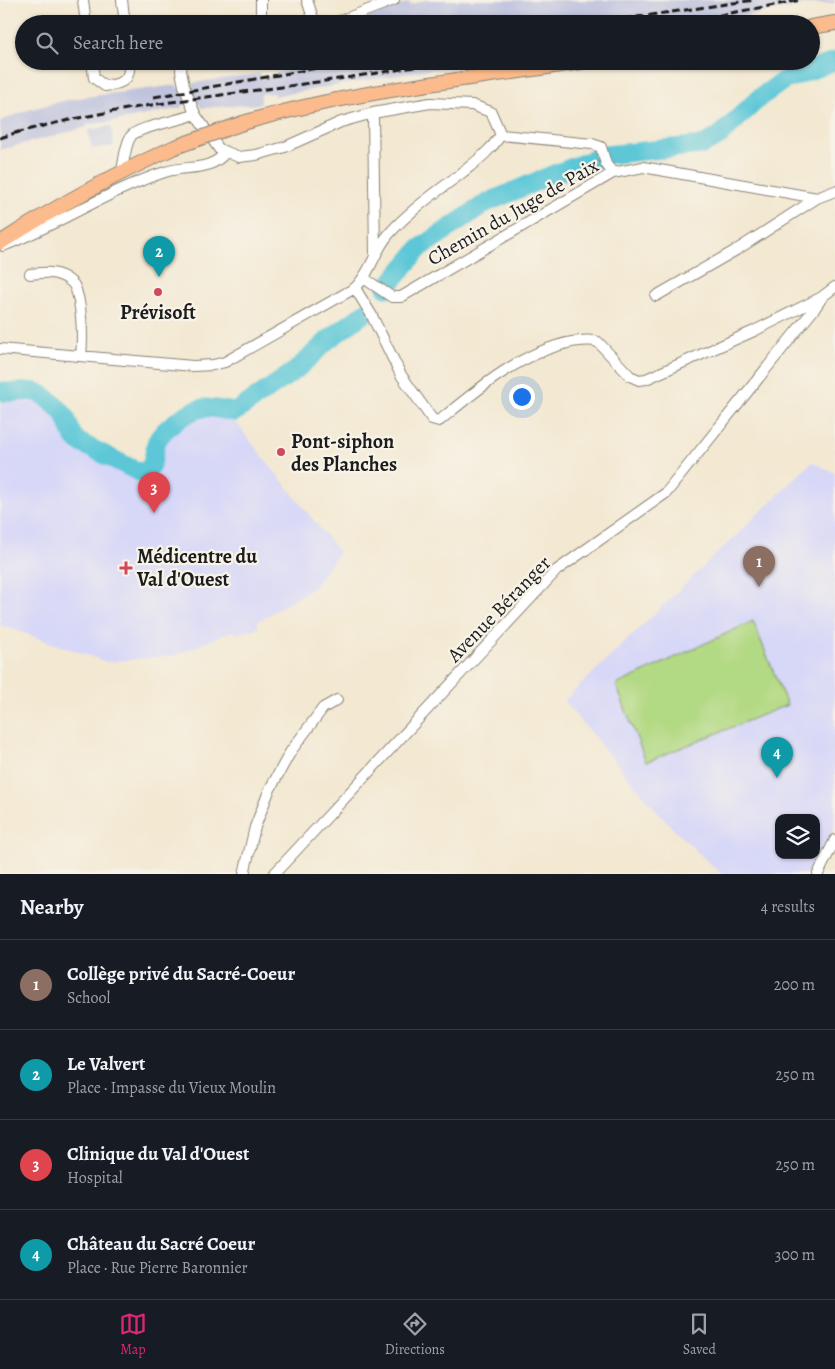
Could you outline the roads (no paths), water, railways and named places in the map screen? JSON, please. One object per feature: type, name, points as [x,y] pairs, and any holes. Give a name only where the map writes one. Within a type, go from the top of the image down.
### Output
[{"type":"main road","points":[[820,26],[835,23]]},
{"type":"main road","points":[[0,243],[76,195],[122,171],[175,147],[243,123],[308,106],[372,94],[528,70]]},
{"type":"street","points":[[83,0],[85,15]]},
{"type":"street","points":[[122,0],[124,15]]},
{"type":"street","points":[[261,0],[261,15]]},
{"type":"street","points":[[308,0],[312,15]]},
{"type":"street","points":[[355,15],[394,0]]},
{"type":"street","points":[[93,70],[94,78],[105,86],[119,84],[126,78],[130,70]]},
{"type":"street","points":[[181,70],[184,86],[195,114],[216,145],[225,153],[239,157],[256,155],[285,147],[341,122],[373,113],[430,103],[472,105],[491,112],[501,135]]},
{"type":"street","points":[[0,349],[193,366],[213,365],[225,362],[357,291],[368,282],[375,254],[373,113]]},
{"type":"street","points":[[122,171],[129,141],[137,131],[184,119],[195,114]]},
{"type":"street","points":[[501,135],[592,144],[601,147],[606,164],[613,174]]},
{"type":"street","points":[[375,254],[389,234],[403,220],[492,149],[501,135]]},
{"type":"street","points":[[0,248],[104,197],[166,172],[206,166],[216,162],[225,153]]},
{"type":"street","name":"Chemin du Juge de Paix","points":[[368,282],[392,297],[401,297],[613,174],[643,167],[817,198],[835,192]]},
{"type":"street","points":[[656,296],[738,249],[817,198]]},
{"type":"street","points":[[30,274],[49,272],[63,276],[73,284],[78,303],[83,339],[81,356]]},
{"type":"street","name":"Avenue Béranger","points":[[274,874],[557,570],[666,493],[822,296],[835,287]]},
{"type":"street","points":[[357,291],[371,314],[401,375],[432,419],[440,421],[482,387],[522,361],[560,345],[592,340],[598,342],[630,376],[638,380],[646,379],[754,331],[822,296]]},
{"type":"street","points":[[244,874],[255,828],[269,791],[291,751],[323,708],[337,700]]},
{"type":"street","points":[[818,874],[835,840]]},
{"type":"waterway","points":[[820,67],[835,61]]},
{"type":"waterway","points":[[386,288],[420,248],[486,203],[605,155],[702,145],[718,137],[759,98],[783,81],[812,70]]},
{"type":"waterway","points":[[0,391],[32,391],[39,393],[53,403],[64,415],[72,433],[79,442],[139,472],[147,471],[152,463],[157,441],[177,420],[191,412],[204,408],[235,412],[296,370],[328,340],[366,312]]},
{"type":"railway","points":[[651,15],[754,0]]},
{"type":"railway","points":[[720,15],[801,0]]},
{"type":"railway","points":[[154,97],[306,70]]},
{"type":"railway","points":[[16,133],[46,125],[137,107],[396,70]]},
{"type":"railway","points":[[0,138],[21,131]]},
{"type":"place","name":"Le Valvert","points":[[159,277]]},
{"type":"place","name":"Prévisoft","points":[[158,292]]},
{"type":"place","name":"Pont-siphon des Planches","points":[[281,452]]},
{"type":"place","name":"Clinique du Val d'Ouest","points":[[154,513]]},
{"type":"place","name":"Médicentre du Val d'Ouest","points":[[126,568]]},
{"type":"place","name":"Collège privé du Sacré-Coeur","points":[[759,587]]},
{"type":"place","name":"Château du Sacré Coeur","points":[[777,778]]}]
